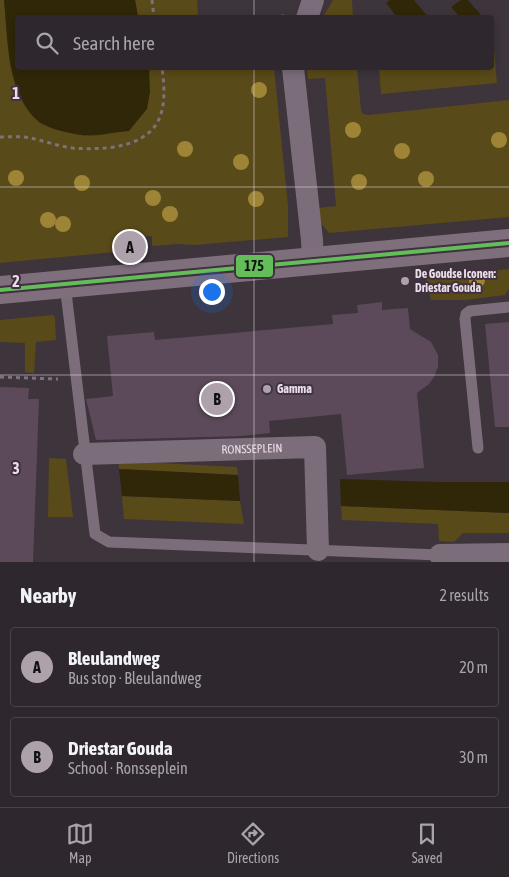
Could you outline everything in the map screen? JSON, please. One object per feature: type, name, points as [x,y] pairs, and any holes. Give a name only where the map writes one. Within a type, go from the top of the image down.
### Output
[{"type":"street","points":[[308,15],[313,0]]},
{"type":"street","points":[[293,70],[313,261]]},
{"type":"street","points":[[0,290],[509,243]]},
{"type":"street","name":"RONSSEPLEIN","points":[[84,454],[314,447],[318,550]]},
{"type":"street","points":[[440,555],[485,558],[509,554]]},
{"type":"lane","points":[[65,284],[95,534],[109,542],[440,555]]},
{"type":"lane","points":[[478,448],[466,314],[470,311],[509,307]]},
{"type":"path","points":[[152,0],[154,15]]},
{"type":"path","points":[[0,137],[29,138],[72,148],[90,149],[106,148],[134,142],[147,136],[156,126],[162,112],[164,98],[162,70]]},
{"type":"path","points":[[0,378],[76,380]]},
{"type":"shaded area","points":[[0,0],[4,0],[9,52],[15,70],[17,70],[40,122],[59,130],[85,136],[150,70],[274,70],[288,206],[288,237],[195,245],[152,246],[152,236],[131,237],[131,247],[115,252],[0,263]]},
{"type":"shaded area","points":[[4,0],[135,0],[138,15],[15,15],[15,70],[149,70],[150,92],[147,109],[129,131],[83,135],[48,127],[39,122],[20,97],[14,81],[8,48]]},
{"type":"shaded area","points":[[135,0],[197,0],[198,15],[138,15]]},
{"type":"shaded area","points":[[333,0],[352,0],[353,15],[324,15]]},
{"type":"shaded area","points":[[390,0],[414,0],[426,15],[395,15],[386,3]]},
{"type":"shaded area","points":[[461,0],[468,0],[481,15],[458,15],[451,7]]},
{"type":"shaded area","points":[[494,49],[497,83],[381,94],[379,70],[494,70]]},
{"type":"shaded area","points":[[307,70],[357,70],[361,110],[363,114],[368,115],[509,100],[509,217],[329,233],[321,223],[319,208],[336,206],[325,78],[308,79]]},
{"type":"shaded area","points":[[509,269],[509,289],[505,295],[465,300],[431,300],[426,278]]},
{"type":"shaded area","points":[[53,315],[55,318],[56,340],[36,342],[34,373],[25,372],[25,343],[0,342],[0,320]]},
{"type":"shaded area","points":[[49,458],[66,459],[73,517],[48,517]]},
{"type":"shaded area","points":[[119,461],[237,467],[238,475],[119,469]]},
{"type":"shaded area","points":[[119,469],[238,475],[240,501],[122,496]]},
{"type":"shaded area","points":[[340,479],[509,482],[509,513],[341,506]]},
{"type":"shaded area","points":[[122,496],[240,501],[244,524],[124,519]]},
{"type":"shaded area","points":[[341,506],[509,513],[509,533],[463,533],[454,542],[439,541],[438,524],[342,520]]},
{"type":"building","name":"Gamma","points":[[382,302],[382,310],[408,308],[410,329],[431,342],[438,355],[438,367],[434,377],[429,384],[417,393],[424,468],[347,475],[341,414],[269,421],[270,433],[241,436],[96,440],[86,399],[113,396],[107,336],[154,332],[155,340],[333,324],[332,315],[358,313],[357,305]]},
{"type":"building","points":[[509,322],[509,427],[495,427],[485,324]]},
{"type":"building","points":[[0,387],[29,388],[28,399],[39,399],[33,562],[0,562]]},
{"type":"transit line","name":"175","points":[[0,290],[509,243]]},
{"type":"place","name":"Bleulandweg","points":[[130,247]]},
{"type":"place","name":"De Goudse Iconen: Driestar Gouda","points":[[405,281]]},
{"type":"place","name":"Gamma","points":[[267,389]]},
{"type":"place","name":"Driestar Gouda","points":[[217,399]]}]
